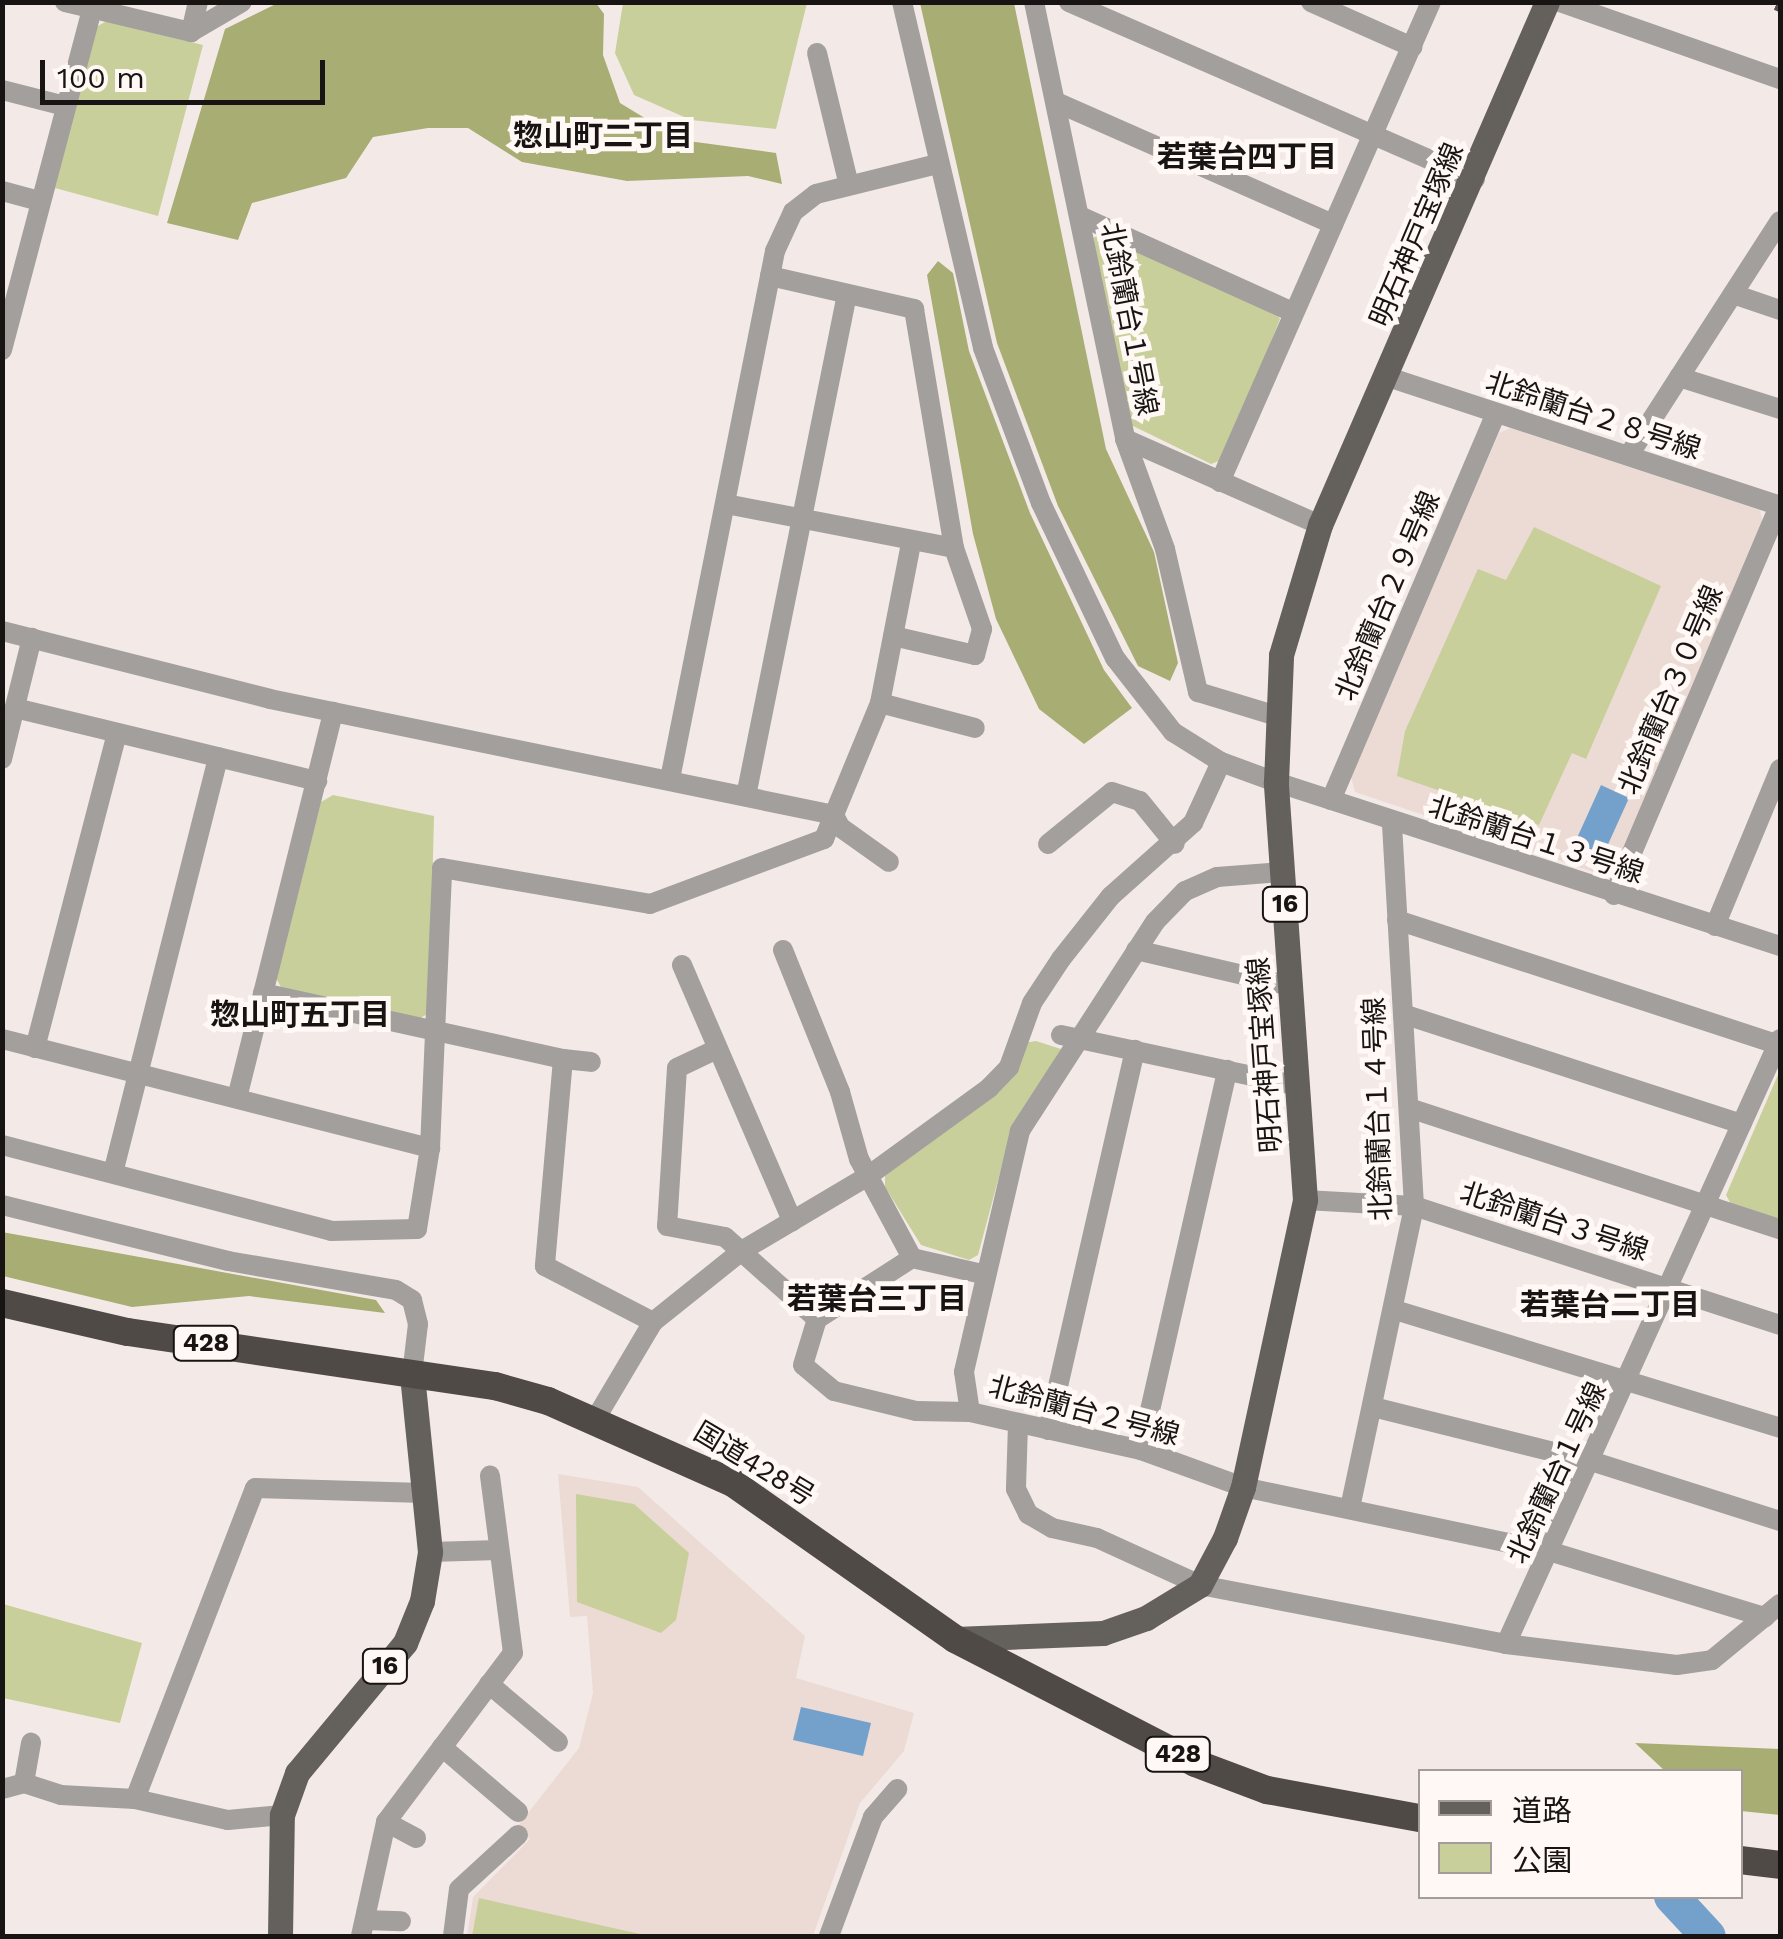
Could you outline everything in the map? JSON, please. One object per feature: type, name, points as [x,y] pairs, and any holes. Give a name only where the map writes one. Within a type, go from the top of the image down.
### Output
[{"type":"highway","name":"国道428号","points":[[2,1303],[128,1332],[494,1386],[596,1418],[733,1483],[955,1639],[1230,1778],[1418,1818]]},
{"type":"highway","points":[[1743,1860],[1780,1865]]},
{"type":"main road","name":"明石神戸宝塚線","points":[[1200,1584],[1243,1487],[1304,1200],[1276,782],[1276,716],[1286,637],[1320,524],[1388,377],[1547,2]]},
{"type":"main road","name":"16","points":[[280,1936],[282,1815],[306,1758],[405,1643],[430,1552],[412,1374]]},
{"type":"main road","points":[[955,1639],[1103,1633],[1146,1618],[1200,1584]]},
{"type":"street","points":[[65,2],[191,32],[242,2]]},
{"type":"street","points":[[191,32],[198,2]]},
{"type":"street","name":"北鈴蘭台１３号線","points":[[902,2],[983,348],[1066,555],[1115,658],[1173,732],[1221,762],[1276,782],[1780,946]]},
{"type":"street","name":"北鈴蘭台１号線","points":[[1034,2],[1125,439],[1320,524]]},
{"type":"street","points":[[1069,2],[1474,179]]},
{"type":"street","points":[[1310,2],[1412,46]]},
{"type":"street","points":[[1220,482],[1432,2]]},
{"type":"street","points":[[1560,2],[1780,79]]},
{"type":"street","points":[[2,350],[93,6]]},
{"type":"street","points":[[818,53],[848,181]]},
{"type":"street","points":[[2,90],[66,106]]},
{"type":"street","points":[[1056,102],[1333,224]]},
{"type":"street","points":[[670,779],[770,276],[793,212],[848,181],[937,164]]},
{"type":"street","points":[[2,192],[40,201]]},
{"type":"street","points":[[1080,216],[1293,312]]},
{"type":"street","points":[[1629,455],[1780,220]]},
{"type":"street","points":[[770,276],[914,308],[954,548],[982,629],[975,655],[893,636]]},
{"type":"street","points":[[746,796],[847,294]]},
{"type":"street","points":[[1733,294],[1780,310]]},
{"type":"street","name":"北鈴蘭台２８号線","points":[[1388,377],[1780,506]]},
{"type":"street","points":[[1679,377],[1780,410]]},
{"type":"street","name":"北鈴蘭台２９号線","points":[[1330,800],[1496,414]]},
{"type":"street","points":[[1125,439],[1165,549],[1198,692],[1276,716]]},
{"type":"street","points":[[726,504],[910,543],[954,548]]},
{"type":"street","name":"北鈴蘭台３０号線","points":[[1614,895],[1780,506]]},
{"type":"street","points":[[2,1144],[331,1231],[418,1229],[430,1148],[442,868],[650,904],[824,839],[880,703],[910,543]]},
{"type":"street","points":[[2,630],[333,712],[834,815]]},
{"type":"street","points":[[2,759],[32,638]]},
{"type":"street","points":[[880,703],[976,728]]},
{"type":"street","points":[[15,708],[316,781]]},
{"type":"street","points":[[237,1098],[333,712]]},
{"type":"street","points":[[35,1048],[117,733]]},
{"type":"street","points":[[112,1173],[218,758]]},
{"type":"street","points":[[1221,762],[1208,797],[1176,844],[1111,896],[1032,1003],[1051,1033],[1299,1086]]},
{"type":"street","points":[[1715,926],[1780,770]]},
{"type":"street","points":[[1048,844],[1112,792],[1140,800],[1176,844]]},
{"type":"street","points":[[834,815],[840,827],[889,862]]},
{"type":"street","name":"北鈴蘭台１４号線","points":[[1350,1508],[1414,1206],[1392,822]]},
{"type":"street","name":"北鈴蘭台２号線","points":[[1283,872],[1217,877],[1185,891],[1136,950],[1051,1033],[982,1274],[964,1372],[970,1412],[1141,1450],[1243,1487],[1552,1552],[1773,1611]]},
{"type":"street","points":[[1397,920],[1780,1042]]},
{"type":"street","points":[[782,950],[868,1176],[912,1258]]},
{"type":"street","points":[[1136,950],[1291,986]]},
{"type":"street","points":[[682,965],[792,1221]]},
{"type":"street","points":[[264,993],[591,1062]]},
{"type":"street","points":[[1403,1014],[1742,1124]]},
{"type":"street","points":[[596,1418],[653,1322],[743,1250],[868,1176],[990,1088],[1051,1033]]},
{"type":"street","points":[[2,1040],[430,1148]]},
{"type":"street","name":"北鈴蘭台１号線","points":[[1506,1644],[1594,1462],[1780,1042]]},
{"type":"street","points":[[716,1049],[677,1068],[667,1226],[725,1237],[817,1319]]},
{"type":"street","points":[[1048,1430],[1134,1050]]},
{"type":"street","points":[[563,1058],[545,1266],[653,1322]]},
{"type":"street","points":[[1141,1450],[1227,1070]]},
{"type":"street","points":[[1408,1108],[1780,1229]]},
{"type":"street","name":"北鈴蘭台３号線","points":[[1304,1200],[1414,1206],[1780,1325]]},
{"type":"street","points":[[2,1206],[228,1261],[396,1290],[412,1300],[418,1324],[412,1374]]},
{"type":"street","points":[[970,1412],[916,1411],[834,1391],[803,1365],[817,1319],[912,1258],[982,1274]]},
{"type":"street","points":[[1395,1310],[1780,1428]]},
{"type":"street","points":[[1373,1407],[1594,1462],[1780,1521]]},
{"type":"street","points":[[1018,1424],[1016,1489],[1028,1514],[1200,1584],[1506,1644],[1678,1664],[1712,1660],[1773,1611]]},
{"type":"street","points":[[401,1922],[363,1928],[386,1822],[512,1653],[490,1475]]},
{"type":"street","points":[[135,1799],[255,1488],[423,1493]]},
{"type":"street","points":[[430,1552],[500,1550]]},
{"type":"street","points":[[489,1684],[558,1742]]},
{"type":"street","points":[[24,1784],[32,1743]]},
{"type":"street","points":[[442,1747],[518,1812]]},
{"type":"street","points":[[2,1789],[24,1784],[61,1796],[135,1799],[228,1820],[282,1815]]},
{"type":"street","points":[[829,1936],[873,1817],[897,1790]]},
{"type":"street","points":[[386,1822],[416,1838]]},
{"type":"street","points":[[454,1936],[459,1889],[518,1834]]},
{"type":"shaded area","points":[[1510,428],[1760,510],[1763,524],[1614,870],[1599,874],[1355,792],[1351,777],[1499,433]]},
{"type":"shaded area","points":[[558,1474],[638,1487],[805,1636],[796,1678],[914,1713],[904,1751],[860,1803],[813,1936],[467,1936],[473,1897],[530,1839],[517,1827],[579,1748],[593,1693],[587,1616],[570,1617]]},
{"type":"green space","points":[[280,2],[596,3],[604,14],[603,55],[620,103],[681,140],[776,153],[782,184],[748,176],[627,181],[522,162],[468,128],[428,128],[373,137],[346,178],[252,203],[238,240],[167,223],[225,29]]},
{"type":"green space","points":[[623,3],[807,3],[776,129],[691,120],[634,95],[615,53]]},
{"type":"green space","points":[[920,3],[1014,3],[1106,449],[1154,552],[1178,663],[1170,681],[1138,666],[1058,506],[997,343]]},
{"type":"green space","points":[[107,21],[203,45],[158,216],[55,188],[94,28]]},
{"type":"green space","points":[[1102,234],[1275,311],[1280,319],[1224,459],[1211,464],[1131,425],[1093,238]]},
{"type":"green space","points":[[938,261],[953,273],[969,351],[1030,513],[1104,670],[1132,708],[1084,744],[1039,709],[996,619],[973,534],[927,275]]},
{"type":"green space","points":[[1534,527],[1661,586],[1586,759],[1572,753],[1539,825],[1397,776],[1405,731],[1478,569],[1506,580]]},
{"type":"green space","points":[[333,795],[434,816],[429,1013],[415,1021],[281,987],[276,978],[321,802]]},
{"type":"green space","points":[[1036,1041],[1061,1049],[1012,1128],[978,1255],[969,1260],[921,1245],[885,1187],[885,1172],[1024,1043]]},
{"type":"green space","points":[[1780,1070],[1780,1221],[1731,1204],[1726,1195]]},
{"type":"green space","points":[[2,1232],[376,1300],[385,1313],[249,1296],[132,1307],[3,1276]]},
{"type":"green space","points":[[576,1494],[634,1504],[689,1553],[676,1620],[661,1633],[577,1602]]},
{"type":"green space","points":[[3,1604],[142,1643],[120,1723],[3,1698]]},
{"type":"green space","points":[[1635,1743],[1780,1749],[1780,1815],[1743,1811],[1743,1769],[1663,1769]]},
{"type":"green space","points":[[479,1898],[649,1936],[472,1936]]},
{"type":"water","points":[[1601,785],[1629,798],[1600,862],[1572,849]]},
{"type":"water","points":[[801,1707],[871,1723],[863,1756],[793,1740]]},
{"type":"waterway","points":[[1674,1899],[1708,1936]]},
{"type":"railway","points":[[1775,7],[1780,9]]},
{"type":"district","name":"惣山町二丁目","points":[[603,136]]},
{"type":"district","name":"若葉台四丁目","points":[[1247,157]]},
{"type":"district","name":"惣山町五丁目","points":[[300,1015]]},
{"type":"district","name":"若葉台三丁目","points":[[877,1299]]},
{"type":"district","name":"若葉台二丁目","points":[[1610,1305]]}]
